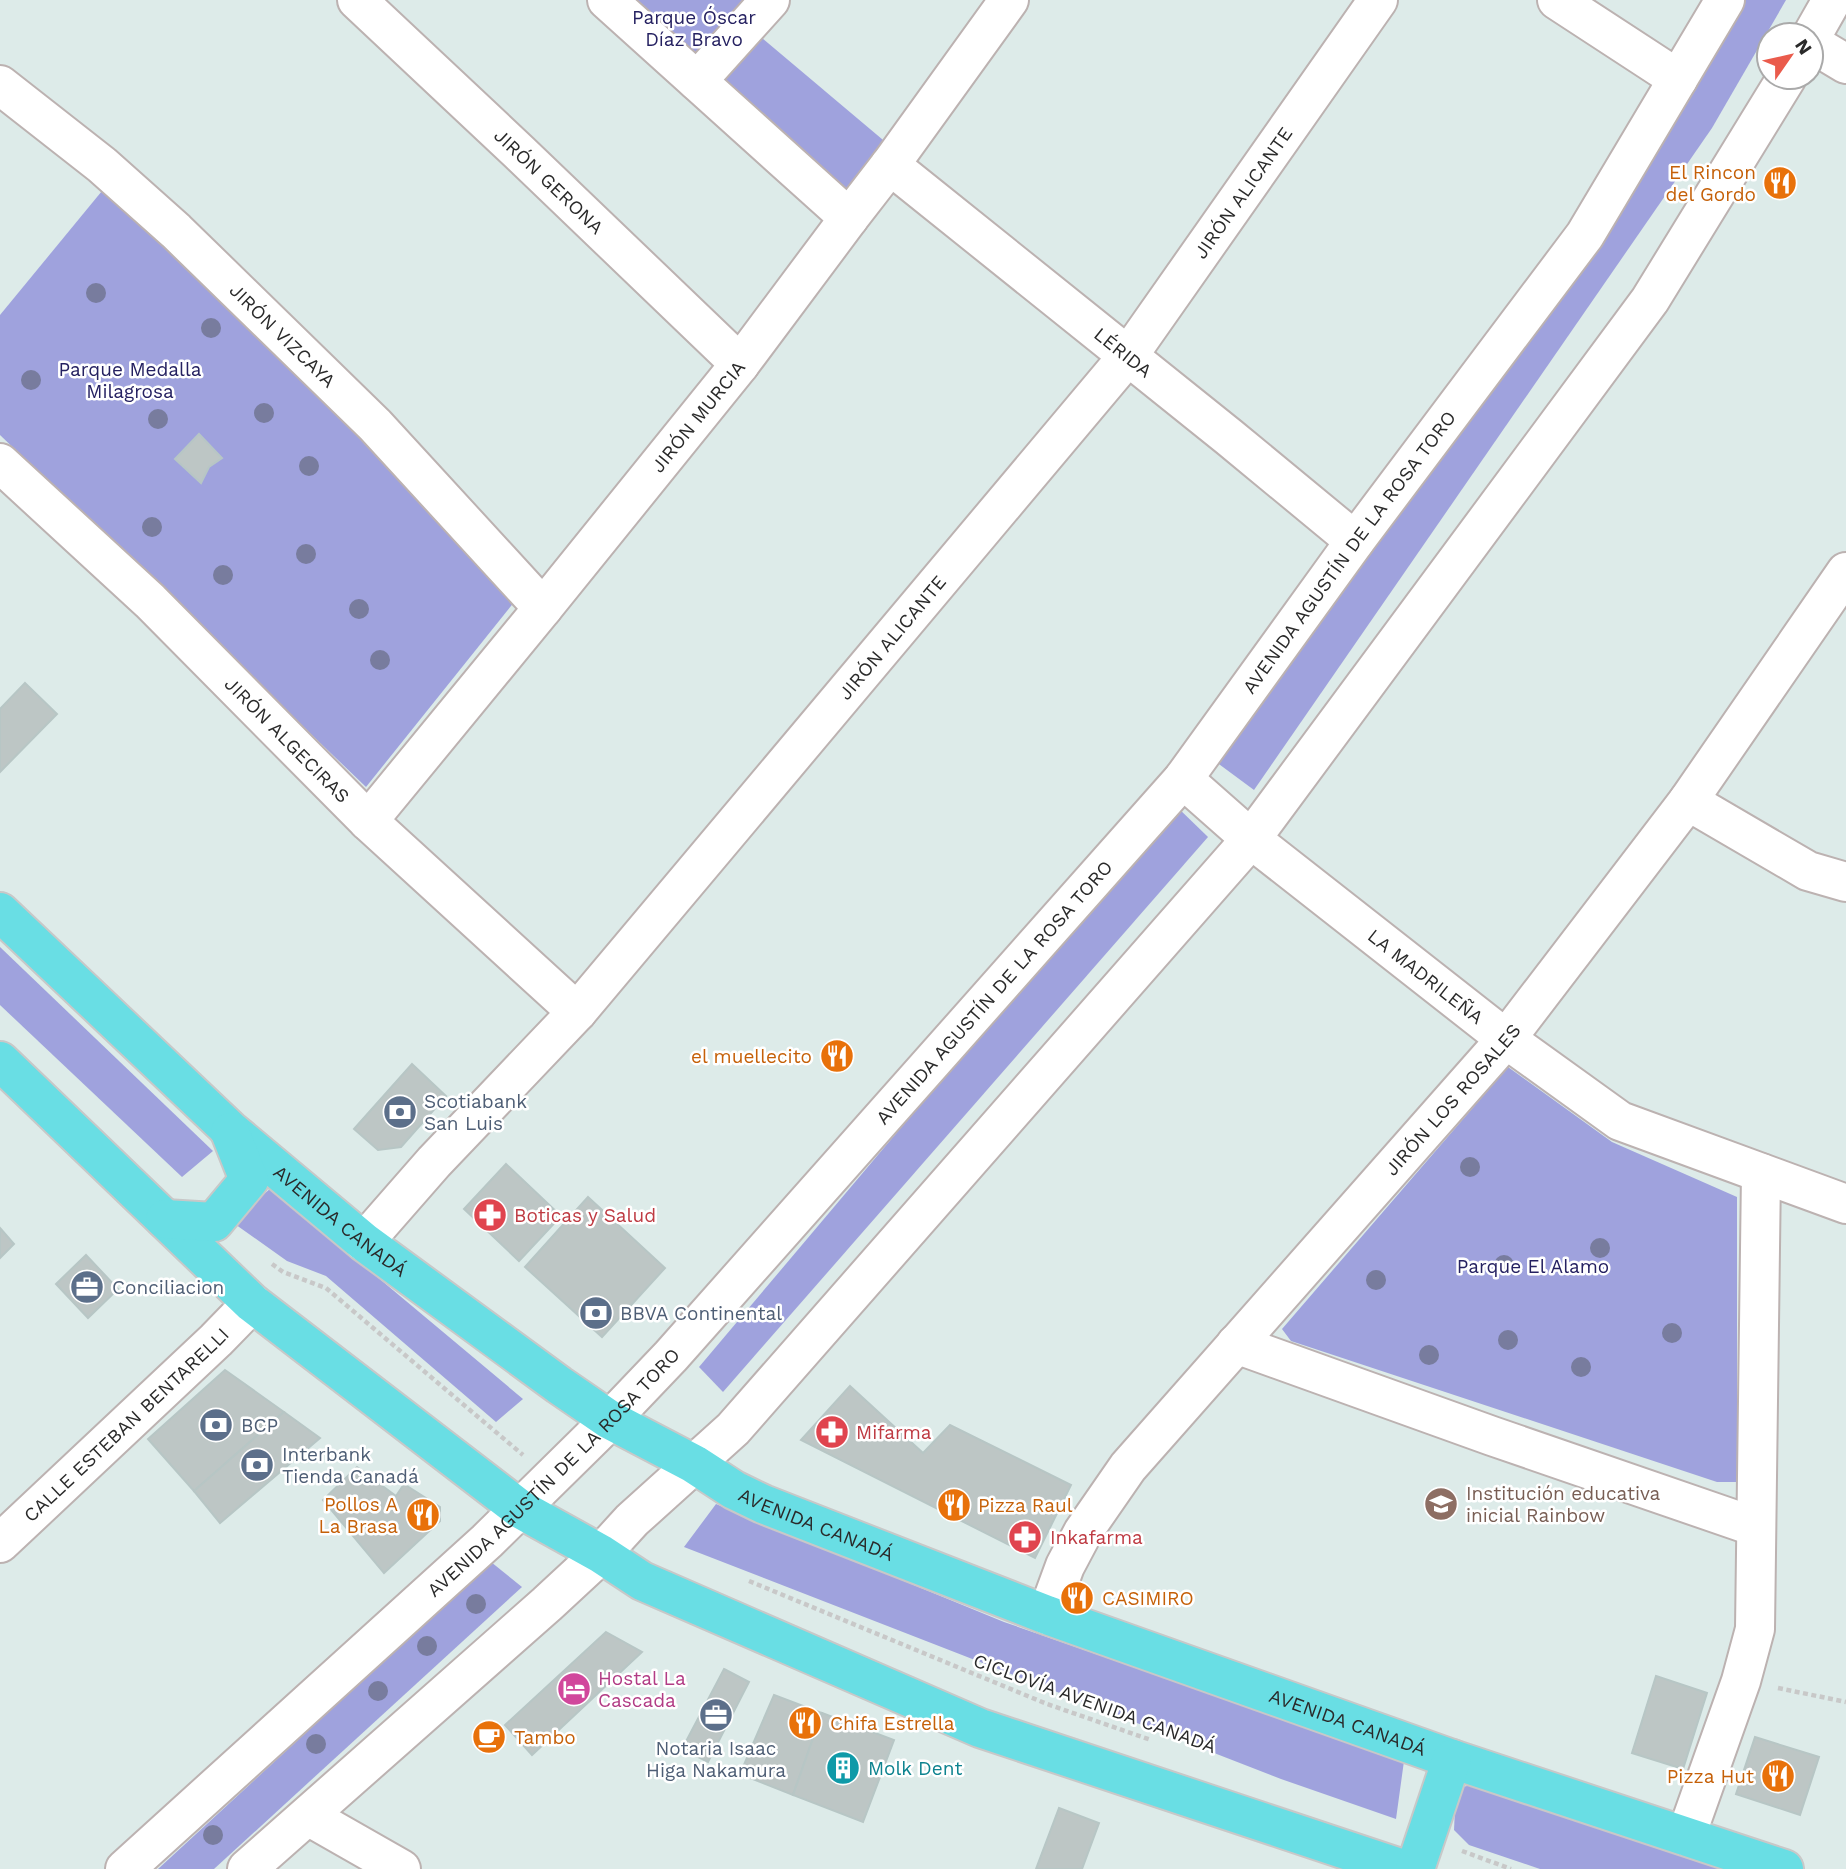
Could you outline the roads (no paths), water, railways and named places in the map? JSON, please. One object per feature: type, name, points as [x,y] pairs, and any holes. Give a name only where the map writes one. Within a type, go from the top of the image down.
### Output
[{"type":"main road","name":"AVENIDA CANADÁ","points":[[0,912],[230,1130],[364,1242],[610,1420],[694,1464],[734,1490],[763,1504],[1047,1615],[1452,1759],[1784,1869]]},
{"type":"main road","points":[[0,1060],[252,1303],[520,1509],[642,1580],[980,1728],[1403,1869]]},
{"type":"main road","points":[[165,1219],[214,1222],[249,1180],[230,1130]]},
{"type":"main road","points":[[1421,1853],[1452,1759]]},
{"type":"street","name":"JIRÓN GERONA","points":[[356,0],[740,364]]},
{"type":"street","points":[[607,0],[849,218]]},
{"type":"street","points":[[696,80],[770,0]]},
{"type":"street","name":"JIRÓN MURCIA","points":[[368,821],[740,364],[890,165],[1009,0]]},
{"type":"street","name":"JIRÓN ALICANTE","points":[[364,1242],[434,1162],[577,1012],[1128,356],[1378,0]]},
{"type":"street","points":[[1557,0],[1678,79]]},
{"type":"street","name":"AVENIDA AGUSTÍN DE LA ROSA TORO","points":[[125,1869],[487,1541],[610,1420],[671,1356],[1183,779],[1355,541],[1585,235],[1725,0]]},
{"type":"street","points":[[1820,21],[1832,0]]},
{"type":"street","points":[[1825,51],[1846,64]]},
{"type":"street","name":"JIRÓN VIZCAYA","points":[[0,85],[102,165],[176,231],[374,425],[543,608]]},
{"type":"street","points":[[247,1869],[537,1614],[601,1554],[632,1520],[733,1429],[1251,839],[1650,300],[1778,91]]},
{"type":"street","name":"LÉRIDA","points":[[890,165],[1355,541]]},
{"type":"street","name":"JIRÓN ALGECIRAS","points":[[0,463],[150,601],[368,821],[577,1012]]},
{"type":"street","name":"JIRÓN LOS ROSALES","points":[[1047,1615],[1065,1566],[1083,1532],[1128,1467],[1506,1039],[1688,801],[1846,572]]},
{"type":"street","name":"LA MADRILEÑA","points":[[1183,779],[1251,839],[1506,1039],[1620,1121],[1846,1204]]},
{"type":"street","points":[[1688,801],[1808,871],[1846,882]]},
{"type":"street","points":[[1686,1836],[1741,1681],[1755,1629],[1760,1173]]},
{"type":"street","name":"CALLE ESTEBAN BENTARELLI","points":[[0,1543],[252,1303]]},
{"type":"street","points":[[1236,1344],[1756,1527]]},
{"type":"street","points":[[308,1816],[401,1869]]},
{"type":"place","name":"El Rincon del Gordo","points":[[1780,183]]},
{"type":"place","name":"el muellecito","points":[[837,1056]]},
{"type":"place","name":"Scotiabank San Luis","points":[[400,1112]]},
{"type":"place","name":"Boticas y Salud","points":[[490,1215]]},
{"type":"place","name":"Conciliacion","points":[[87,1287]]},
{"type":"place","name":"BBVA Continental","points":[[596,1313]]},
{"type":"place","name":"BCP","points":[[216,1425]]},
{"type":"place","name":"Mifarma","points":[[832,1432]]},
{"type":"place","name":"Interbank Tienda Canadá","points":[[257,1465]]},
{"type":"place","name":"Institución educativa inicial Rainbow","points":[[1441,1504]]},
{"type":"place","name":"Pizza Raul","points":[[954,1505]]},
{"type":"place","name":"Pollos A La Brasa","points":[[423,1515]]},
{"type":"place","name":"Inkafarma","points":[[1025,1537]]},
{"type":"place","name":"CASIMIRO","points":[[1077,1598]]},
{"type":"place","name":"Hostal La Cascada","points":[[574,1689]]},
{"type":"place","name":"Notaria Isaac Higa Nakamura","points":[[716,1715]]},
{"type":"place","name":"Chifa Estrella","points":[[805,1723]]},
{"type":"place","name":"Tambo","points":[[489,1737]]},
{"type":"place","name":"Molk Dent","points":[[843,1768]]},
{"type":"place","name":"Pizza Hut","points":[[1778,1776]]},
{"type":"park label","name":"Parque Óscar Díaz Bravo","points":[[694,28]]},
{"type":"park label","name":"Parque Medalla Milagrosa","points":[[130,380]]},
{"type":"park label","name":"Parque El Alamo","points":[[1533,1266]]}]
